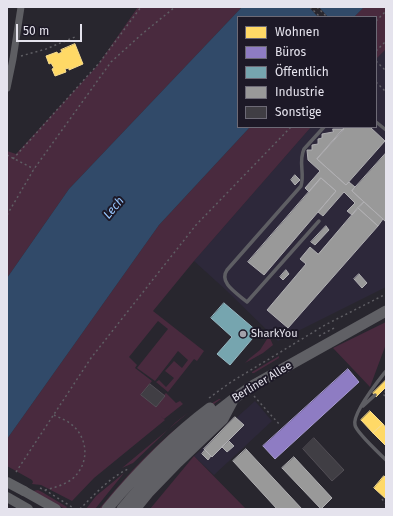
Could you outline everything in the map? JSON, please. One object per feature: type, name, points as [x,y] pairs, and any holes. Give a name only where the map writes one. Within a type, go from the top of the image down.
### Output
[{"type":"main road","name":"Berliner Allee","points":[[122,509],[148,478],[198,428],[234,398],[252,386],[386,311]]},
{"type":"main road","points":[[107,509],[136,474],[190,424],[216,404],[234,398]]},
{"type":"main road","points":[[135,509],[173,468],[223,419],[234,398]]},
{"type":"main road","points":[[7,482],[56,509]]},
{"type":"main road","points":[[7,497],[28,509]]},
{"type":"street","points":[[7,88],[21,7]]},
{"type":"lane","points":[[377,123],[386,130]]},
{"type":"lane","points":[[319,221],[247,302],[226,284],[224,274],[227,270],[301,186],[303,180],[300,163],[302,153],[323,128]]},
{"type":"lane","points":[[386,371],[374,386],[354,418],[358,431],[386,460]]},
{"type":"lane","points":[[359,409],[375,395]]},
{"type":"path","points":[[13,158],[100,62],[141,7]]},
{"type":"path","points":[[7,215],[34,169],[112,62],[142,34],[175,7]]},
{"type":"path","points":[[310,7],[319,16]]},
{"type":"path","points":[[317,7],[326,16]]},
{"type":"path","points":[[377,20],[386,11]]},
{"type":"path","points":[[13,59],[46,49],[75,37]]},
{"type":"path","points":[[377,50],[386,41]]},
{"type":"path","points":[[377,62],[386,71]]},
{"type":"path","points":[[377,83],[386,92]]},
{"type":"path","points":[[16,472],[91,358],[196,225],[290,128]]},
{"type":"path","points":[[7,155],[34,169]]},
{"type":"path","points":[[207,401],[230,382],[325,325],[386,294]]},
{"type":"path","points":[[386,391],[383,394],[386,397]]},
{"type":"path","name":"Berliner Allee","points":[[260,392],[254,396],[279,424]]},
{"type":"path","points":[[54,415],[72,424],[82,436],[85,458],[77,474],[71,480],[57,487],[45,490],[75,509]]},
{"type":"path","points":[[80,509],[108,482],[122,471],[133,466]]},
{"type":"path","points":[[382,499],[386,504]]},
{"type":"shaded area","points":[[138,7],[242,7],[69,189],[7,278],[7,151],[16,154],[97,66]]},
{"type":"shaded area","points":[[364,7],[386,7],[386,49],[377,58],[377,16],[355,16]]},
{"type":"shaded area","points":[[386,49],[386,287],[278,341],[194,261],[310,128],[377,128],[377,58]]},
{"type":"shaded area","points":[[249,128],[310,128],[194,261],[153,311],[204,351],[197,361],[194,359],[168,392],[156,382],[159,380],[166,387],[174,378],[165,371],[174,361],[182,368],[188,360],[178,351],[155,381],[137,368],[168,329],[158,321],[129,357],[137,365],[135,368],[152,381],[141,395],[156,407],[166,393],[176,403],[180,401],[183,404],[164,419],[159,415],[165,420],[94,478],[72,501],[41,485],[32,484],[32,480],[7,466],[7,439],[159,225]]},
{"type":"shaded area","points":[[386,322],[386,344],[370,387],[333,348]]},
{"type":"shaded area","points":[[269,336],[273,345],[263,353],[245,363],[260,350]]},
{"type":"shaded area","points":[[279,356],[279,358],[252,373],[252,372]]},
{"type":"shaded area","points":[[221,399],[126,480],[101,509],[99,509],[154,448],[185,422]]},
{"type":"shaded area","points":[[255,401],[272,421],[214,475],[194,456]]},
{"type":"shaded area","points":[[189,412],[169,429],[176,422]]},
{"type":"shaded area","points":[[169,429],[133,463],[122,468]]},
{"type":"shaded area","points":[[194,456],[246,509],[150,509]]},
{"type":"shaded area","points":[[124,473],[95,509],[86,509],[96,496]]},
{"type":"shaded area","points":[[38,490],[67,507],[65,509],[33,491]]},
{"type":"water","name":"Lech","points":[[242,7],[364,7],[355,16],[237,16],[237,128],[249,128],[159,225],[7,439],[7,278],[69,189]]},
{"type":"pier","points":[[309,7],[319,7],[327,16],[317,16]]},
{"type":"building: Wohnen","points":[[75,44],[83,64],[69,70],[69,68],[65,69],[66,72],[55,76],[52,69],[54,68],[51,63],[49,64],[46,56],[57,52],[58,54],[62,52],[61,50]]},
{"type":"building: Wohnen","points":[[386,380],[386,387],[376,397],[373,393]]},
{"type":"building: Wohnen","points":[[370,411],[383,424],[373,433],[361,420]]},
{"type":"building: Wohnen","points":[[383,424],[386,428],[386,446],[373,433]]},
{"type":"building: Wohnen","points":[[384,476],[386,478],[386,499],[374,488]]},
{"type":"building: Büros","points":[[348,369],[359,382],[275,459],[263,446]]},
{"type":"building: Öffentlich","name":"SharkYou","points":[[224,303],[258,332],[230,365],[217,354],[232,337],[211,318]]},
{"type":"building: Industrie","points":[[344,128],[371,128],[385,141],[346,185],[317,159]]},
{"type":"building: Industrie","points":[[333,129],[344,129],[317,159],[346,185],[349,182],[355,187],[352,191],[364,202],[352,215],[347,211],[355,203],[344,192],[323,216],[318,212],[336,191],[321,178],[309,192],[305,188],[320,171],[308,160],[307,150],[312,150],[312,145],[318,144],[318,139],[322,138],[322,134],[333,132]]},
{"type":"building: Industrie","points":[[386,153],[386,222],[352,191]]},
{"type":"building: Industrie","points":[[295,175],[300,180],[295,185],[291,180]]},
{"type":"building: Industrie","points":[[321,178],[336,191],[264,275],[248,262]]},
{"type":"building: Industrie","points":[[364,202],[383,219],[378,226],[358,208]]},
{"type":"building: Industrie","points":[[358,208],[378,226],[288,328],[267,310],[306,264],[300,259],[310,247],[318,254]]},
{"type":"building: Industrie","points":[[326,226],[329,230],[315,245],[311,242]]},
{"type":"building: Industrie","points":[[286,270],[289,274],[283,280],[280,277]]},
{"type":"building: Industrie","points":[[359,274],[367,283],[362,288],[354,279]]},
{"type":"building: Industrie","points":[[235,417],[244,425],[212,457],[204,449]]},
{"type":"building: Industrie","points":[[229,441],[234,446],[227,452],[222,447]]},
{"type":"building: Industrie","points":[[246,449],[302,509],[277,509],[233,461]]},
{"type":"building: Industrie","points":[[205,450],[211,456],[208,460],[202,454]]},
{"type":"building: Industrie","points":[[294,457],[332,498],[321,509],[282,468]]},
{"type":"building: Sonstige","points":[[150,384],[165,396],[156,407],[141,395]]},
{"type":"building: Sonstige","points":[[314,438],[344,470],[332,481],[303,449]]},
{"type":"place","name":"SharkYou","points":[[243,334]]}]
